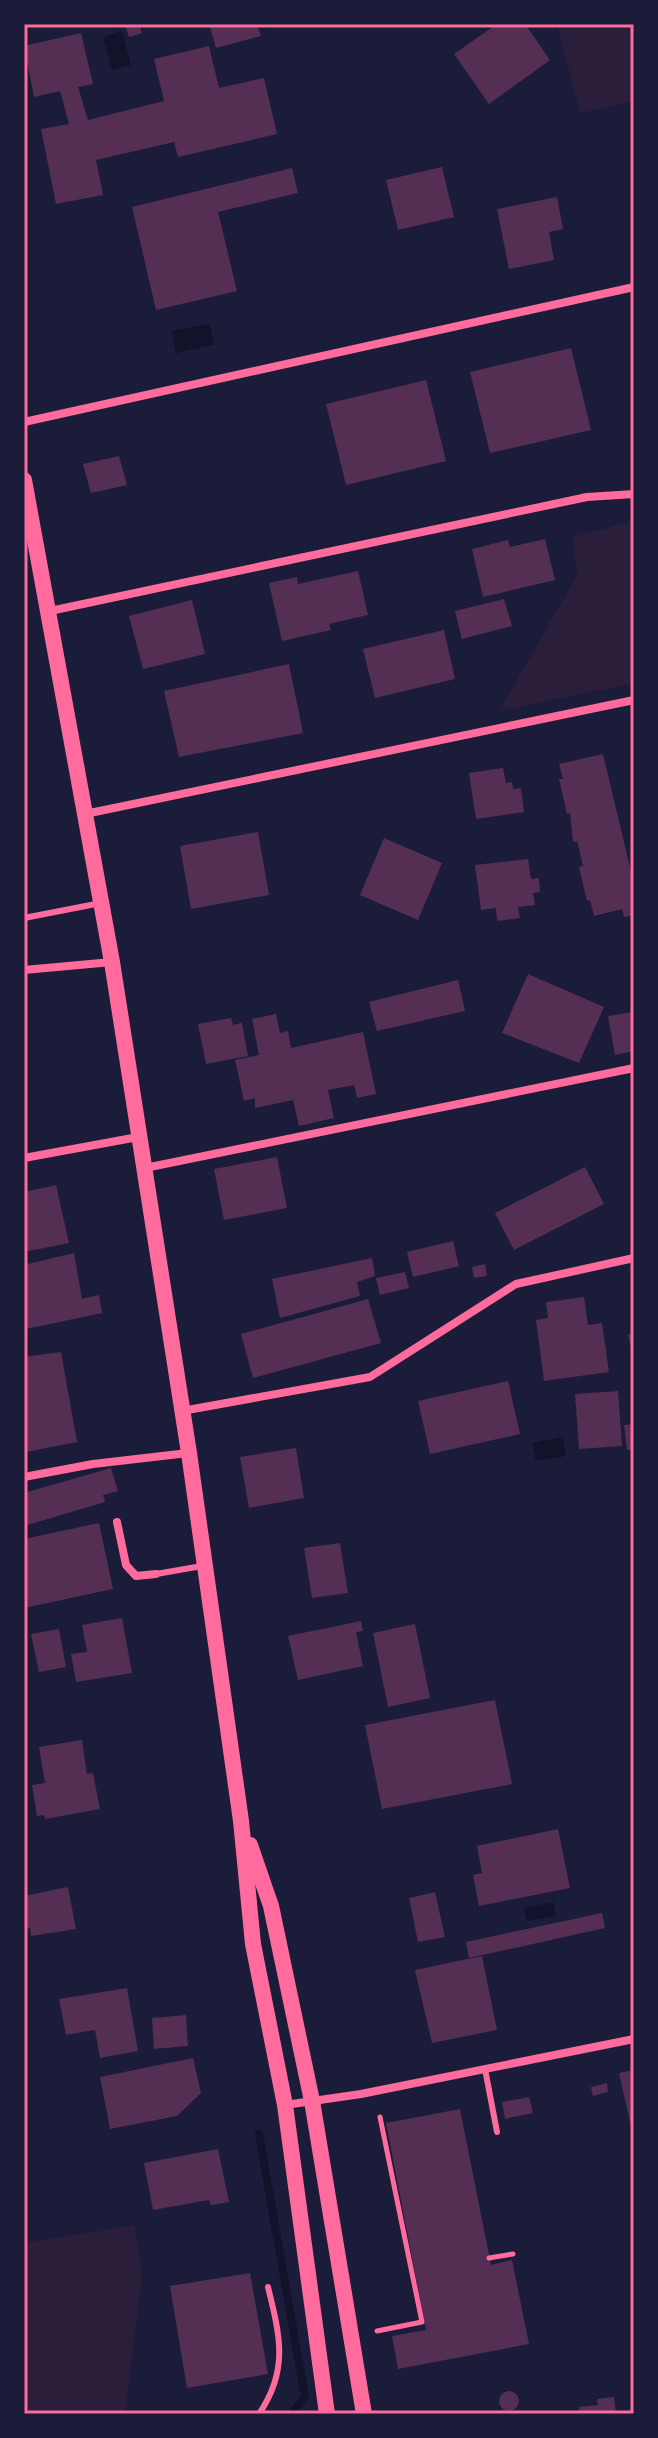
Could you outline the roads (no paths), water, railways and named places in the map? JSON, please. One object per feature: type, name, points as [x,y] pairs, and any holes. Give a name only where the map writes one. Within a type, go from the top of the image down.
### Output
[{"type":"main road","points":[[24,480],[112,962],[189,1453],[241,1821],[253,1944],[285,2105],[327,2414]]},
{"type":"main road","points":[[241,1821],[271,1906],[312,2101],[364,2414]]},
{"type":"street","points":[[24,422],[634,287]]},
{"type":"street","points":[[50,611],[571,500],[634,494]]},
{"type":"street","points":[[85,814],[634,700]]},
{"type":"street","points":[[24,970],[112,962]]},
{"type":"street","points":[[143,1169],[634,1068]]},
{"type":"street","points":[[24,1158],[138,1137]]},
{"type":"street","points":[[182,1411],[370,1377],[516,1284],[634,1258]]},
{"type":"street","points":[[24,1477],[93,1464],[189,1453]]},
{"type":"street","points":[[117,1522],[126,1565],[136,1576],[156,1574]]},
{"type":"street","points":[[285,2105],[634,2039]]},
{"type":"lane","points":[[24,918],[101,903]]},
{"type":"lane","points":[[156,1574],[205,1565]]},
{"type":"lane","points":[[485,2069],[497,2132]]},
{"type":"lane","points":[[259,2414],[271,2396],[282,2356],[268,2287]]},
{"type":"waterway","points":[[259,2134],[305,2397],[291,2414]]}]
